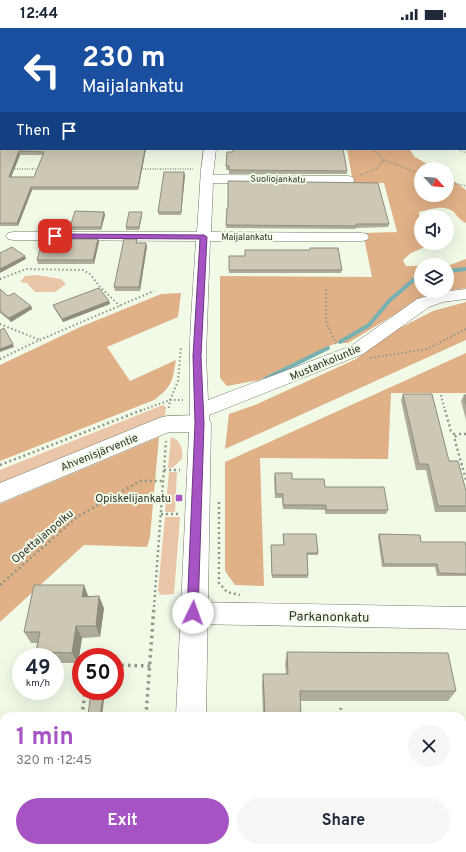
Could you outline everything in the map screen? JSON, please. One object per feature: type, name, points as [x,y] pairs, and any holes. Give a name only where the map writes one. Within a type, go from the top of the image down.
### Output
[{"type":"main road","name":"Ahvenisjärventie","points":[[0,493],[167,424],[200,417]]},
{"type":"main road","points":[[191,712],[200,417]]},
{"type":"street","points":[[200,417],[197,356],[207,174],[210,150]]},
{"type":"street","name":"Suoliojankatu","points":[[207,174],[348,180]]},
{"type":"street","name":"Maijalankatu","points":[[13,236],[362,237]]},
{"type":"street","name":"Mustankoluntie","points":[[200,417],[366,345],[423,303],[442,297],[466,294]]},
{"type":"street","name":"Parkanonkatu","points":[[193,613],[466,618]]},
{"type":"path","points":[[374,150],[384,160],[414,171]]},
{"type":"path","points":[[348,180],[376,169],[384,160]]},
{"type":"path","points":[[8,169],[39,169]]},
{"type":"path","points":[[140,169],[207,174]]},
{"type":"path","points":[[454,183],[466,186]]},
{"type":"path","points":[[0,279],[26,269],[83,270],[90,274],[100,287],[120,306]]},
{"type":"path","points":[[326,289],[326,321],[341,357]]},
{"type":"path","points":[[0,359],[40,340],[154,291]]},
{"type":"path","points":[[0,324],[40,340]]},
{"type":"path","points":[[369,358],[427,349],[466,329]]},
{"type":"path","points":[[442,395],[451,431],[456,436]]},
{"type":"path","points":[[0,466],[99,426],[170,400],[146,712]]},
{"type":"path","points":[[456,436],[459,434],[466,434]]},
{"type":"path","points":[[456,436],[454,437],[466,480]]},
{"type":"path","points":[[164,470],[181,470]]},
{"type":"path","name":"Opettajanpolku","points":[[0,585],[78,517],[140,481],[164,481]]},
{"type":"path","points":[[161,514],[178,514]]},
{"type":"path","points":[[124,665],[150,666]]},
{"type":"path","points":[[82,712],[84,700]]},
{"type":"path","points":[[340,712],[341,708]]},
{"type":"shaded area","points":[[347,150],[410,150],[415,157],[424,162],[414,162],[414,202],[454,202],[454,181],[466,190],[466,223],[461,220],[454,210],[446,208],[414,210],[414,250],[418,250],[411,253],[403,260],[406,266],[414,266],[414,298],[426,298],[417,301],[348,343],[336,343],[259,380],[227,386],[220,378],[220,276],[372,277],[363,233],[397,232],[384,183],[353,183]]},
{"type":"shaded area","points":[[466,259],[466,288],[454,290],[454,264]]},
{"type":"shaded area","points":[[36,275],[61,279],[66,284],[55,292],[35,292],[27,283],[20,282],[25,276]]},
{"type":"shaded area","points":[[181,293],[178,317],[107,347],[130,381],[176,360],[171,383],[165,391],[154,400],[0,461],[0,365],[78,328],[161,294]]},
{"type":"shaded area","points":[[466,302],[466,340],[225,449],[229,414],[255,405],[356,359],[394,331],[433,311]]},
{"type":"shaded area","points":[[466,353],[466,393],[391,393],[388,459],[260,458],[264,586],[235,585],[225,571],[225,462]]},
{"type":"shaded area","points":[[163,405],[166,407],[165,416],[159,420],[0,485],[0,470]]},
{"type":"shaded area","points":[[159,437],[150,537],[147,547],[84,545],[0,622],[0,504]]},
{"type":"shaded area","points":[[171,437],[177,440],[181,446],[182,459],[172,468],[168,468]]},
{"type":"shaded area","points":[[169,472],[177,472],[175,512],[165,512]]},
{"type":"shaded area","points":[[165,517],[180,517],[174,594],[160,595],[158,590]]},
{"type":"building","points":[[0,150],[145,150],[138,187],[31,187],[17,223],[0,223]],"holes":[[[19,151],[44,152],[34,177],[9,177]]]},
{"type":"building","points":[[233,150],[343,150],[347,171],[229,170],[229,166],[226,166],[227,152],[233,152]]},
{"type":"building","points":[[164,172],[184,172],[181,212],[158,212]]},
{"type":"building","points":[[228,181],[378,183],[389,224],[356,224],[356,226],[226,225],[228,208]]},
{"type":"building","points":[[75,211],[104,212],[101,227],[70,227]]},
{"type":"building","points":[[129,212],[142,212],[139,227],[126,227]]},
{"type":"building","points":[[67,239],[98,239],[93,260],[37,260],[41,246],[65,246]]},
{"type":"building","points":[[124,239],[137,239],[136,243],[146,243],[139,287],[114,287]]},
{"type":"building","points":[[12,247],[25,256],[0,269],[0,253]]},
{"type":"building","points":[[310,248],[338,248],[342,270],[229,270],[229,256],[245,256],[245,250],[310,250]]},
{"type":"building","points":[[99,288],[109,301],[62,319],[53,305]]},
{"type":"building","points":[[0,289],[8,296],[14,293],[31,306],[9,318],[0,311]]},
{"type":"building","points":[[4,328],[13,344],[0,349],[0,330]]},
{"type":"building","points":[[403,394],[432,394],[449,461],[458,461],[466,491],[466,506],[438,506],[428,464],[419,464]]},
{"type":"building","points":[[275,473],[292,473],[292,479],[324,479],[325,487],[384,487],[388,510],[326,510],[326,505],[283,505],[283,494],[276,494]]},
{"type":"building","points":[[283,534],[316,534],[318,553],[307,553],[308,575],[272,575],[271,545],[284,545]]},
{"type":"building","points":[[379,534],[420,535],[421,542],[465,542],[466,574],[439,573],[437,564],[384,564]]},
{"type":"building","points":[[34,585],[84,585],[82,597],[99,596],[96,626],[76,626],[72,653],[64,653],[64,648],[37,648],[40,632],[24,632]]},
{"type":"building","points":[[287,652],[448,653],[456,691],[300,691],[301,712],[265,712],[263,674],[288,674]]},
{"type":"building","points":[[90,700],[103,700],[101,712],[88,712]]},
{"type":"waterway","points":[[454,270],[466,269]]},
{"type":"waterway","points":[[340,342],[369,325],[390,300],[414,280]]},
{"type":"waterway","points":[[265,379],[328,348]]},
{"type":"place","name":"Opiskelijankatu","points":[[179,498]]},
{"type":"route","points":[[55,236],[204,237],[197,356],[200,423],[193,613]]}]
